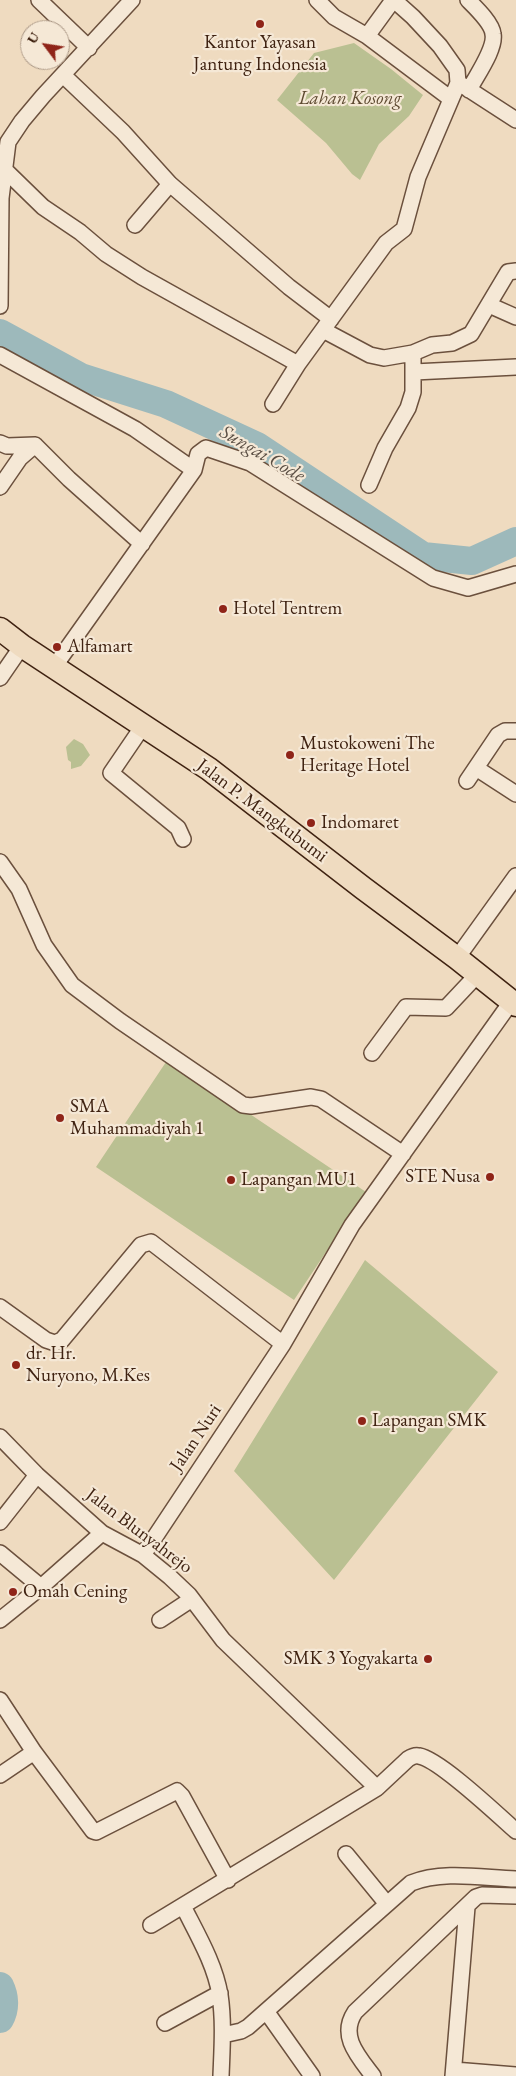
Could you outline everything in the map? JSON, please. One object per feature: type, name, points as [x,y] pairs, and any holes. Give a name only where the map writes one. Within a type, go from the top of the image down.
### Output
[{"type":"main road","name":"Jalan P. Mangkubumi","points":[[0,629],[22,646],[208,769],[514,1003]]},
{"type":"street","points":[[39,0],[89,48]]},
{"type":"street","points":[[0,306],[1,197],[8,142],[22,121],[132,0]]},
{"type":"street","points":[[317,0],[334,17],[367,36],[451,99]]},
{"type":"street","points":[[273,404],[298,364],[386,243],[404,229],[418,177],[451,99],[463,87],[493,45],[494,32],[478,9],[468,0]]},
{"type":"street","points":[[367,36],[391,2],[395,1],[413,16],[440,46],[457,70],[463,87],[516,120]]},
{"type":"street","points":[[63,75],[123,132],[170,184],[289,287],[327,324],[370,355],[384,358],[413,353],[432,345],[452,343],[471,334],[508,272],[516,271]]},
{"type":"street","points":[[5,170],[43,207],[80,232],[106,254],[142,277],[298,364]]},
{"type":"street","points":[[135,224],[170,184]]},
{"type":"street","points":[[489,304],[516,317]]},
{"type":"street","points":[[369,485],[385,448],[408,408],[413,392],[413,353]]},
{"type":"street","points":[[0,356],[135,429],[194,470]]},
{"type":"street","points":[[414,372],[458,372],[516,367]]},
{"type":"street","points":[[0,443],[7,446],[35,445],[69,479],[142,544]]},
{"type":"street","points":[[0,487],[20,458],[35,445]]},
{"type":"street","points":[[54,666],[194,470],[198,454],[206,448],[250,463],[433,578],[468,588],[516,574]]},
{"type":"street","points":[[0,678],[22,646]]},
{"type":"street","points":[[143,726],[111,773],[178,828],[183,839]]},
{"type":"street","points":[[467,781],[498,736],[505,731],[516,731]]},
{"type":"street","points":[[476,768],[516,794]]},
{"type":"street","points":[[0,862],[19,889],[44,945],[72,985],[120,1021],[243,1104],[251,1106],[311,1097],[321,1099],[403,1154]]},
{"type":"street","points":[[457,958],[516,876]]},
{"type":"street","points":[[372,1053],[406,1007],[446,1008],[478,974]]},
{"type":"street","name":"Jalan Nuri","points":[[143,1555],[283,1344],[352,1225],[514,1003]]},
{"type":"street","points":[[0,1306],[46,1340],[55,1343],[62,1340],[141,1245],[151,1242],[283,1344]]},
{"type":"street","name":"Jalan Blunyahrejo","points":[[0,1438],[37,1475],[102,1533],[143,1555],[170,1577],[192,1600],[223,1640],[377,1788]]},
{"type":"street","points":[[0,1522],[37,1475]]},
{"type":"street","points":[[0,1620],[102,1533]]},
{"type":"street","points":[[0,1553],[41,1587]]},
{"type":"street","points":[[160,1620],[192,1600]]},
{"type":"street","points":[[0,1700],[34,1752],[94,1832],[177,1791],[182,1796],[228,1880]]},
{"type":"street","points":[[0,1775],[34,1752]]},
{"type":"street","points":[[151,1925],[377,1788],[408,1759],[419,1756],[446,1771],[516,1830]]},
{"type":"street","points":[[346,1854],[387,1904]]},
{"type":"street","points":[[223,2035],[241,2032],[411,1883],[430,1877],[516,1879]]},
{"type":"street","points":[[373,2076],[349,2040],[348,2033],[351,2018],[355,2012],[476,1897],[482,1895],[516,1896]]},
{"type":"street","points":[[183,1906],[205,1951],[220,1993],[223,2035],[221,2076]]},
{"type":"street","points":[[467,1907],[453,2073],[516,2075]]},
{"type":"street","points":[[165,2023],[220,1993]]},
{"type":"street","points":[[266,2011],[312,2076]]},
{"type":"green space","name":"Lahan Kosong","points":[[354,43],[391,69],[423,95],[409,116],[379,144],[360,180],[352,174],[326,143],[277,100],[314,53]]},
{"type":"green space","points":[[74,739],[83,744],[90,755],[81,766],[71,769],[71,762],[68,760],[66,747]]},
{"type":"green space","name":"Lapangan MU1","points":[[168,1059],[366,1192],[294,1300],[96,1167]]},
{"type":"green space","name":"Lapangan SMK","points":[[365,1260],[498,1372],[334,1580],[234,1471]]},
{"type":"waterway","name":"Sungai Code","points":[[0,333],[81,377],[166,404],[257,446],[423,556],[472,561],[516,541]]},
{"type":"waterway","points":[[0,1986],[4,2002],[0,2019]]},
{"type":"place","name":"Kantor Yayasan Jantung Indonesia","points":[[260,24]]},
{"type":"place","name":"Hotel Tentrem","points":[[223,609]]},
{"type":"place","name":"Alfamart","points":[[57,647]]},
{"type":"place","name":"Mustokoweni The Heritage Hotel","points":[[290,755]]},
{"type":"place","name":"Indomaret","points":[[311,823]]},
{"type":"place","name":"SMA Muhammadiyah 1","points":[[60,1118]]},
{"type":"place","name":"STE Nusa","points":[[490,1177]]},
{"type":"place","name":"Lapangan MU1","points":[[231,1180]]},
{"type":"place","name":"dr. Hr. Nuryono, M.Kes","points":[[16,1365]]},
{"type":"place","name":"Lapangan SMK","points":[[362,1421]]},
{"type":"place","name":"Omah Cening","points":[[13,1592]]},
{"type":"place","name":"SMK 3 Yogyakarta","points":[[428,1659]]}]
